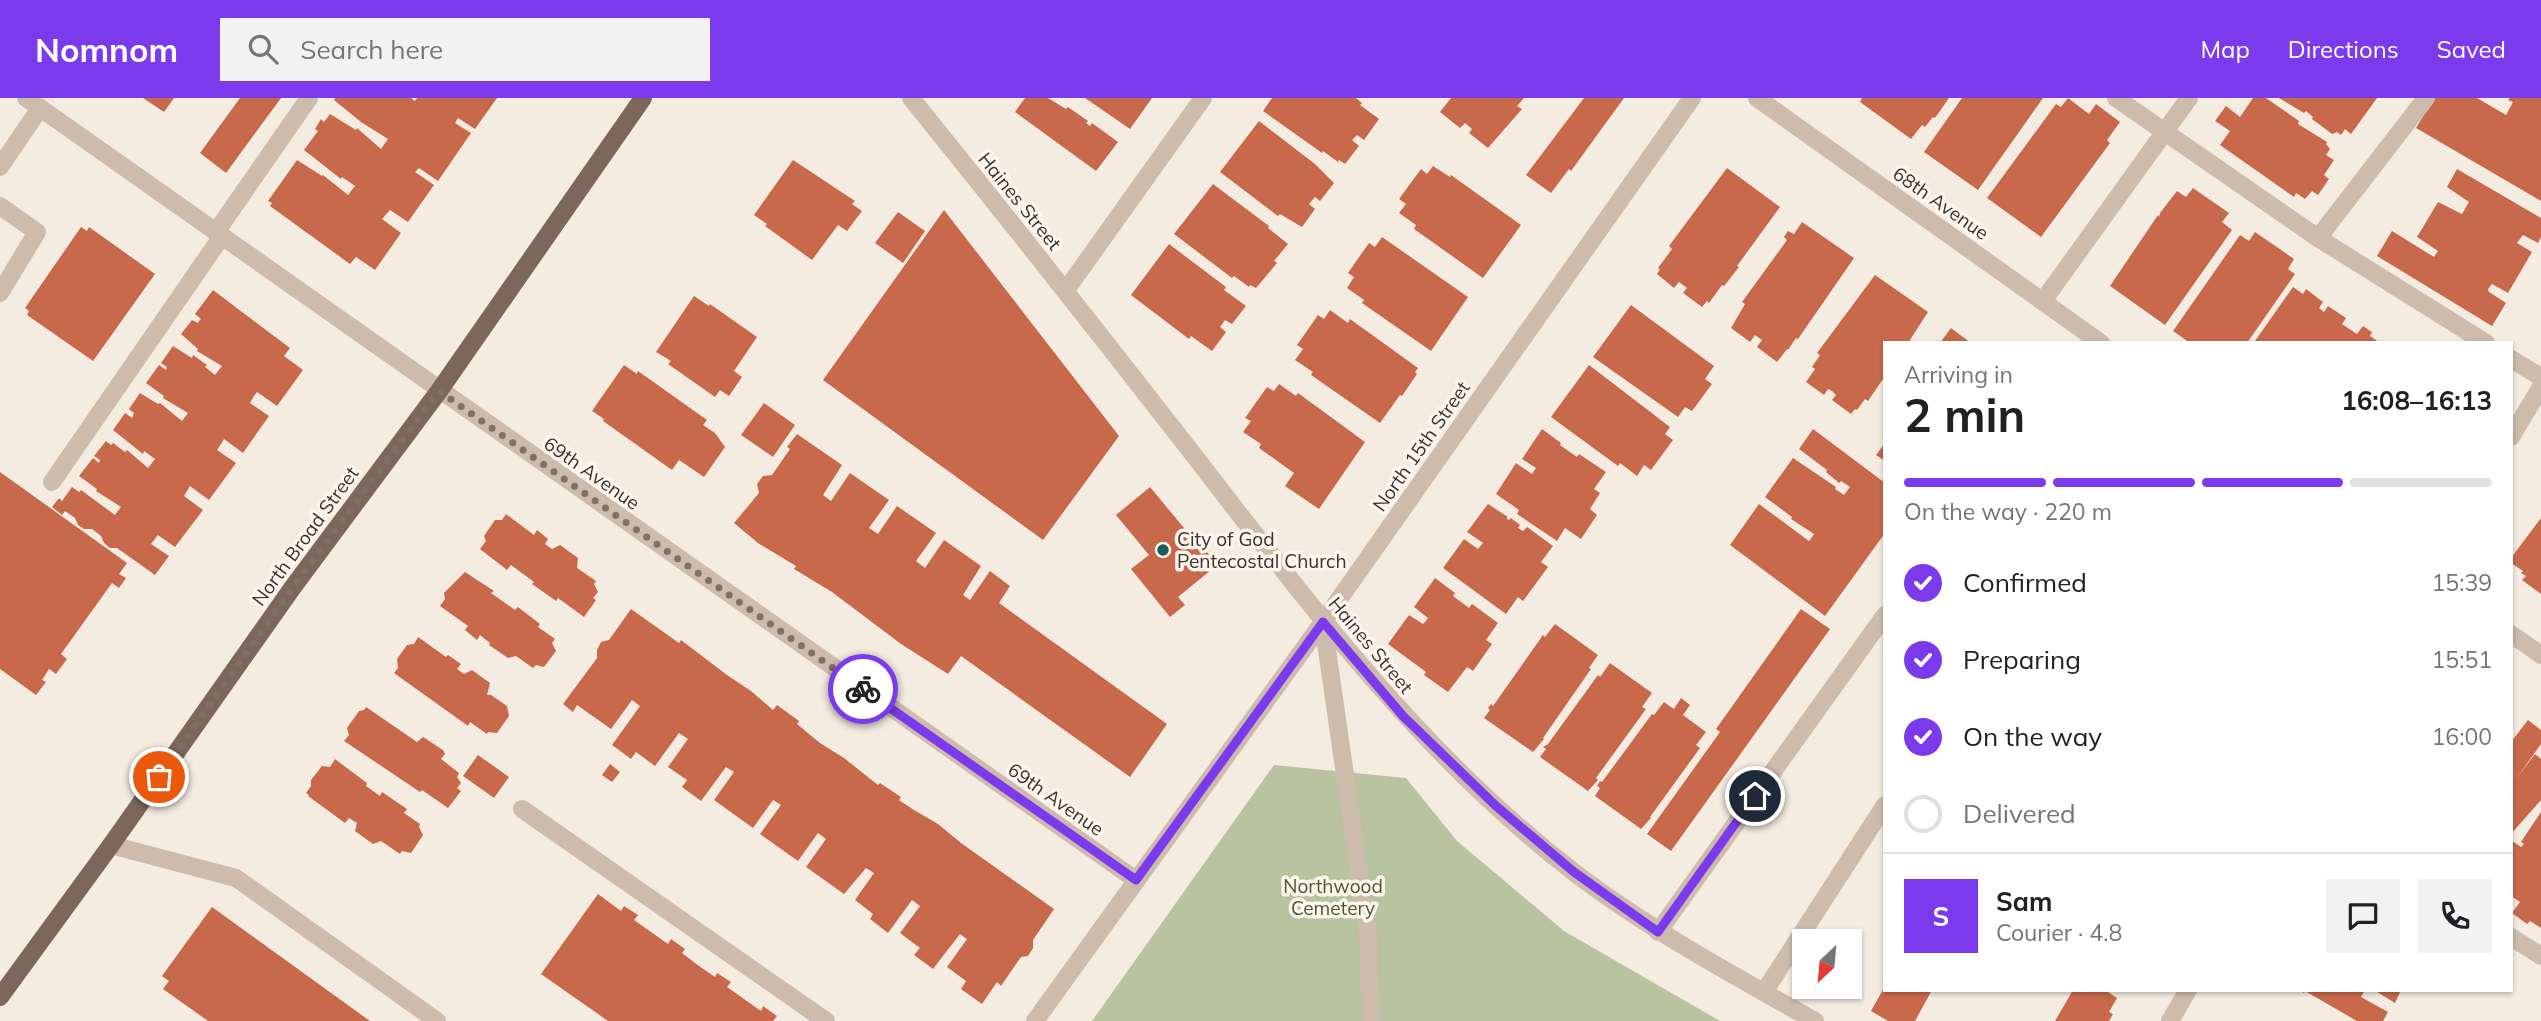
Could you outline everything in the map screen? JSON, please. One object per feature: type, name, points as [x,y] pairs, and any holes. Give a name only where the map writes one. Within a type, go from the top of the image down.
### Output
[{"type":"main road","name":"North Broad Street","points":[[0,997],[293,587],[439,391],[643,98]]},
{"type":"street","points":[[52,482],[309,98]]},
{"type":"street","name":"Haines Street","points":[[911,98],[1066,290],[1323,622],[1403,716],[1496,806],[1574,872],[1658,932],[1815,1021]]},
{"type":"street","points":[[1066,290],[1203,98]]},
{"type":"street","name":"North 15th Street","points":[[1035,1021],[1323,622],[1692,98]]},
{"type":"street","name":"68th Avenue","points":[[1757,98],[2043,301],[2089,340]]},
{"type":"street","points":[[2116,98],[2318,238],[2483,341]]},
{"type":"street","points":[[2043,301],[2189,98]]},
{"type":"street","points":[[2318,238],[2426,98]]},
{"type":"street","points":[[0,167],[33,103]]},
{"type":"street","name":"69th Avenue","points":[[33,103],[1136,880]]},
{"type":"street","points":[[0,206],[37,232],[0,293]]},
{"type":"street","points":[[2513,360],[2541,377]]},
{"type":"street","points":[[2513,435],[2541,387]]},
{"type":"street","points":[[1658,932],[1883,618]]},
{"type":"street","points":[[1323,622],[1368,935],[1371,1021]]},
{"type":"street","points":[[2513,635],[2541,655]]},
{"type":"street","points":[[1764,992],[1883,808]]},
{"type":"street","points":[[522,809],[826,1021]]},
{"type":"street","points":[[111,845],[236,878],[438,1021]]},
{"type":"street","points":[[2513,938],[2541,956]]},
{"type":"street","points":[[2169,1021],[2187,992]]},
{"type":"green space","name":"Northwood Cemetery","points":[[1274,765],[1406,778],[1457,841],[1564,931],[1720,1021],[1092,1021]]},
{"type":"building","points":[[143,98],[174,98],[164,112]]},
{"type":"building","points":[[240,98],[281,98],[226,173],[200,153]]},
{"type":"building","points":[[411,98],[415,101],[417,98],[497,98],[475,129],[458,118],[455,123],[471,133],[438,181],[419,168],[415,172],[434,185],[408,222],[390,210],[382,219],[401,233],[375,270],[356,257],[350,264],[270,206],[272,203],[268,201],[297,160],[323,175],[348,195],[355,186],[342,177],[341,179],[304,150],[318,131],[315,129],[321,119],[324,122],[330,114],[356,130],[357,128],[381,149],[388,139],[361,122],[334,100]]},
{"type":"building","points":[[1025,98],[1048,98],[1066,109],[1068,107],[1088,121],[1086,123],[1090,126],[1092,123],[1118,142],[1096,171],[1015,112]]},
{"type":"building","points":[[1085,98],[1152,98],[1130,129]]},
{"type":"building","points":[[1272,98],[1356,98],[1362,103],[1360,105],[1379,119],[1364,140],[1357,135],[1352,140],[1359,146],[1345,164],[1323,151],[1322,153],[1263,111]]},
{"type":"building","points":[[1451,98],[1524,98],[1517,106],[1522,109],[1488,148],[1469,133],[1472,129],[1465,123],[1460,128],[1440,112]]},
{"type":"building","points":[[1584,98],[1624,98],[1571,171],[1569,169],[1551,193],[1526,175]]},
{"type":"building","points":[[1862,98],[1949,98],[1935,118],[1925,127],[1922,125],[1911,139],[1860,102]]},
{"type":"building","points":[[1962,98],[2043,98],[1978,190],[1924,152]]},
{"type":"building","points":[[2068,98],[2089,114],[2096,104],[2120,122],[2107,140],[2110,143],[2041,237],[1987,198],[2056,104],[2061,107]]},
{"type":"building","points":[[2253,98],[2266,98],[2299,121],[2298,124],[2327,142],[2330,149],[2326,155],[2334,160],[2324,175],[2329,179],[2318,195],[2312,191],[2305,199],[2296,193],[2294,197],[2220,145],[2230,131],[2215,121],[2226,106],[2240,117]]},
{"type":"building","points":[[2279,98],[2377,98],[2351,134],[2345,129],[2341,135],[2337,132],[2332,134],[2306,111],[2304,113]]},
{"type":"building","points":[[2429,98],[2477,98],[2506,115],[2513,102],[2508,100],[2510,98],[2541,98],[2541,201],[2416,128],[2427,110]]},
{"type":"building","points":[[1259,121],[1315,164],[1334,183],[1320,201],[1315,197],[1309,204],[1315,209],[1302,227],[1280,214],[1278,216],[1220,172]]},
{"type":"building","points":[[793,160],[855,201],[852,204],[862,211],[847,231],[838,225],[812,260],[754,215]]},
{"type":"building","points":[[1433,166],[1450,177],[1451,175],[1521,225],[1483,278],[1414,229],[1416,225],[1399,213],[1406,204],[1399,199],[1421,169],[1427,174]]},
{"type":"building","points":[[1727,168],[1780,207],[1737,266],[1739,267],[1709,303],[1707,301],[1702,307],[1683,293],[1687,288],[1679,282],[1674,288],[1657,274],[1660,269],[1658,268],[1672,249],[1669,246]]},
{"type":"building","points":[[2457,169],[2541,218],[2541,237],[2538,243],[2523,235],[2517,243],[2532,252],[2508,293],[2492,284],[2488,289],[2506,303],[2492,326],[2377,256],[2392,231],[2434,257],[2438,251],[2417,237],[2438,202],[2462,214],[2465,209],[2469,202],[2447,187]]},
{"type":"building","points":[[1213,184],[1269,226],[1268,228],[1288,244],[1274,261],[1277,263],[1256,288],[1250,285],[1249,287],[1234,276],[1232,278],[1174,234]]},
{"type":"building","points":[[2193,188],[2229,213],[2222,222],[2232,230],[2165,325],[2110,286],[2177,191],[2186,197]]},
{"type":"building","points":[[944,210],[1119,436],[1043,540],[823,380]]},
{"type":"building","points":[[898,212],[925,231],[903,263],[875,243]]},
{"type":"building","points":[[1802,222],[1854,258],[1798,339],[1796,338],[1777,362],[1757,347],[1762,340],[1755,335],[1750,342],[1731,328],[1745,304],[1742,302],[1787,240],[1784,237],[1788,231],[1794,234]]},
{"type":"building","points":[[81,227],[87,231],[89,227],[155,274],[93,361],[27,315],[29,311],[25,308]]},
{"type":"building","points":[[2255,232],[2294,259],[2288,269],[2295,274],[2248,341],[2187,341],[2173,331],[2240,235],[2249,241]]},
{"type":"building","points":[[1382,237],[1468,297],[1431,351],[1362,303],[1364,300],[1347,288],[1354,277],[1348,273],[1369,243],[1375,247]]},
{"type":"building","points":[[1169,244],[1226,287],[1224,290],[1246,306],[1232,324],[1225,320],[1220,327],[1226,332],[1212,351],[1191,336],[1189,339],[1131,295]]},
{"type":"building","points":[[1875,275],[1928,312],[1909,341],[1883,341],[1883,379],[1868,401],[1865,399],[1851,414],[1832,400],[1836,395],[1832,391],[1828,389],[1824,395],[1806,382],[1815,369],[1812,367],[1820,355],[1817,353]]},
{"type":"building","points":[[2293,287],[2303,294],[2306,289],[2323,302],[2319,308],[2324,312],[2328,306],[2346,318],[2342,324],[2357,334],[2363,326],[2372,332],[2370,336],[2377,341],[2255,341]]},
{"type":"building","points":[[213,290],[290,348],[284,356],[303,370],[277,406],[257,392],[254,396],[250,403],[269,416],[243,453],[224,439],[217,450],[236,463],[209,500],[190,486],[184,496],[203,510],[175,547],[158,535],[151,544],[169,556],[155,575],[117,548],[110,548],[101,536],[92,529],[84,529],[78,525],[75,518],[65,511],[62,515],[52,507],[59,498],[62,501],[72,487],[79,492],[81,490],[115,515],[121,507],[79,476],[93,458],[99,463],[100,460],[94,456],[106,441],[125,452],[127,450],[148,468],[155,459],[144,451],[143,454],[113,430],[125,413],[132,418],[134,413],[129,409],[140,393],[160,403],[182,421],[188,413],[163,398],[164,396],[146,383],[159,365],[166,370],[167,367],[161,363],[173,346],[192,358],[193,355],[215,375],[222,366],[197,351],[181,334],[192,320],[198,323],[201,319],[195,314]]},
{"type":"building","points":[[694,296],[757,337],[734,371],[742,377],[729,396],[720,390],[715,397],[668,364],[671,361],[656,352]]},
{"type":"building","points":[[1631,305],[1714,366],[1705,379],[1712,384],[1692,411],[1685,407],[1678,417],[1593,357]]},
{"type":"building","points":[[1330,310],[1348,323],[1350,319],[1418,368],[1415,372],[1417,374],[1402,396],[1400,395],[1380,423],[1311,375],[1313,372],[1295,360],[1303,349],[1297,345],[1318,315],[1324,319]]},
{"type":"building","points":[[1951,328],[1968,341],[1941,341]]},
{"type":"building","points":[[624,365],[637,374],[638,371],[707,420],[703,425],[715,433],[725,447],[704,477],[679,460],[672,470],[592,411]]},
{"type":"building","points":[[1589,365],[1670,427],[1665,434],[1673,440],[1651,470],[1644,465],[1637,476],[1620,463],[1618,466],[1551,417]]},
{"type":"building","points":[[1279,384],[1296,396],[1298,393],[1365,442],[1319,509],[1285,486],[1294,473],[1259,448],[1261,444],[1243,432],[1251,421],[1245,418],[1267,387],[1274,391]]},
{"type":"building","points":[[764,403],[795,425],[773,457],[741,435]]},
{"type":"building","points":[[1542,429],[1577,457],[1579,454],[1606,472],[1594,489],[1600,493],[1590,509],[1597,515],[1581,539],[1565,528],[1557,541],[1517,514],[1519,510],[1496,494],[1516,463],[1532,474],[1536,468],[1522,459]]},
{"type":"building","points":[[1813,429],[1883,482],[1883,536],[1825,616],[1730,545],[1759,504],[1809,541],[1812,537],[1814,534],[1765,497],[1793,458],[1844,495],[1850,487],[1841,481],[1839,483],[1827,470],[1799,449]]},
{"type":"building","points":[[797,434],[842,465],[823,495],[831,501],[850,473],[889,500],[869,528],[878,534],[897,506],[936,533],[916,561],[925,568],[944,540],[981,566],[963,595],[970,600],[990,571],[1010,586],[999,603],[1167,724],[1130,777],[961,656],[948,674],[901,644],[832,592],[794,569],[796,566],[758,543],[734,523],[759,493],[757,484],[763,476],[772,475]]},
{"type":"building","points":[[1883,446],[1883,460],[1876,455]]},
{"type":"building","points":[[0,472],[127,563],[119,574],[126,578],[119,588],[112,583],[61,654],[67,659],[56,674],[49,669],[42,680],[46,682],[36,695],[0,669]]},
{"type":"building","points":[[1150,487],[1199,546],[1202,544],[1216,566],[1178,597],[1185,605],[1170,617],[1131,569],[1149,555],[1116,515]]},
{"type":"building","points":[[1488,504],[1520,525],[1518,528],[1523,531],[1527,527],[1553,546],[1541,562],[1548,567],[1523,601],[1518,597],[1506,614],[1443,568],[1464,539],[1478,549],[1483,543],[1467,532]]},
{"type":"building","points":[[506,514],[534,535],[537,530],[548,539],[545,544],[552,549],[560,545],[578,558],[577,568],[596,581],[594,584],[598,592],[593,598],[596,600],[584,617],[558,598],[556,601],[532,584],[534,582],[511,565],[507,570],[480,549],[486,541],[484,536],[495,520],[502,520]]},
{"type":"building","points":[[2541,518],[2541,594],[2522,580],[2526,576],[2513,564],[2513,555]]},
{"type":"building","points":[[465,572],[494,591],[491,593],[515,610],[518,607],[555,639],[552,643],[556,651],[544,667],[536,665],[533,668],[516,656],[508,658],[480,635],[477,640],[465,630],[468,626],[440,606],[445,599],[444,593]]},
{"type":"building","points":[[1435,578],[1469,608],[1472,604],[1498,623],[1486,640],[1492,644],[1473,671],[1467,667],[1448,692],[1388,644],[1409,615],[1423,624],[1428,618],[1414,607]]},
{"type":"building","points":[[631,609],[679,643],[681,640],[773,710],[777,705],[799,721],[797,724],[820,743],[878,785],[880,783],[901,797],[899,800],[938,824],[1054,909],[1033,940],[1033,948],[1028,956],[1021,957],[1001,986],[997,982],[982,1004],[961,989],[966,981],[947,967],[967,939],[960,934],[933,969],[914,955],[920,948],[900,933],[920,906],[912,900],[888,933],[870,919],[873,914],[855,900],[874,873],[866,868],[844,894],[806,867],[826,839],[818,833],[798,861],[760,834],[781,805],[773,800],[753,828],[714,800],[734,772],[726,767],[701,801],[682,787],[687,780],[668,767],[688,739],[679,733],[655,766],[636,752],[631,759],[612,745],[640,706],[632,700],[611,729],[577,705],[573,712],[563,704],[597,658],[601,642],[609,640]]},
{"type":"building","points":[[1801,609],[1830,629],[1671,851],[1647,834],[1720,732],[1716,729]]},
{"type":"building","points":[[1555,624],[1598,655],[1533,752],[1484,718],[1490,710],[1488,708],[1491,704],[1493,706],[1543,635],[1545,637]]},
{"type":"building","points":[[418,637],[461,664],[457,669],[464,674],[472,670],[490,683],[487,695],[507,706],[509,716],[497,733],[487,734],[470,722],[468,726],[394,673],[398,668],[397,659],[407,645],[414,644]]},
{"type":"building","points":[[1610,663],[1652,693],[1642,707],[1646,709],[1588,791],[1540,757],[1546,749],[1543,747]]},
{"type":"building","points":[[1681,698],[1690,705],[1683,715],[1706,732],[1696,745],[1700,748],[1641,829],[1595,796],[1600,788],[1597,786],[1652,714],[1654,715],[1664,702],[1674,709]]},
{"type":"building","points":[[366,707],[417,742],[423,737],[443,750],[445,754],[441,759],[459,773],[457,777],[461,783],[457,788],[461,791],[448,808],[344,741],[349,735],[347,728],[359,711]]},
{"type":"building","points":[[2528,720],[2541,730],[2541,744],[2516,779],[2535,754],[2541,759],[2541,800],[2513,832],[2513,739]]},
{"type":"building","points":[[478,755],[509,777],[494,798],[463,776]]},
{"type":"building","points":[[335,759],[380,796],[382,792],[407,809],[404,813],[420,824],[423,835],[411,853],[402,851],[400,854],[381,841],[373,844],[355,831],[357,823],[349,818],[345,823],[308,796],[306,793],[311,786],[311,780],[322,766],[330,767]]},
{"type":"building","points":[[610,764],[620,772],[612,782],[602,775]]},
{"type":"building","points":[[2541,812],[2541,928],[2530,921],[2527,924],[2513,914],[2520,902],[2513,897],[2513,841],[2521,847],[2524,844],[2521,842]]},
{"type":"building","points":[[598,894],[621,911],[624,906],[638,915],[634,920],[668,944],[671,939],[685,949],[682,953],[699,966],[715,977],[717,973],[731,982],[727,987],[761,1011],[763,1006],[777,1016],[773,1021],[608,1021],[541,974]]},
{"type":"building","points":[[212,907],[370,1021],[208,1021],[163,989],[169,981],[162,976]]},
{"type":"building","points":[[1883,990],[1883,992],[1931,992],[1915,1021],[1888,1021],[1871,1011]]},
{"type":"building","points":[[2072,992],[2108,992],[2117,998],[2109,1012],[2113,1014],[2109,1021],[2055,1021]]},
{"type":"building","points":[[2307,992],[2364,992],[2361,997],[2388,1012],[2383,1021],[2357,1021]]},
{"type":"building","points":[[2377,992],[2400,992],[2395,1003]]},
{"type":"way so far","points":[[159,777],[293,587],[439,391],[863,689]]},
{"type":"place","name":"City of God Pentecostal Church","points":[[1163,550]]},
{"type":"route","points":[[863,689],[1136,880],[1323,622],[1403,716],[1496,806],[1574,872],[1658,932],[1755,796]]}]
